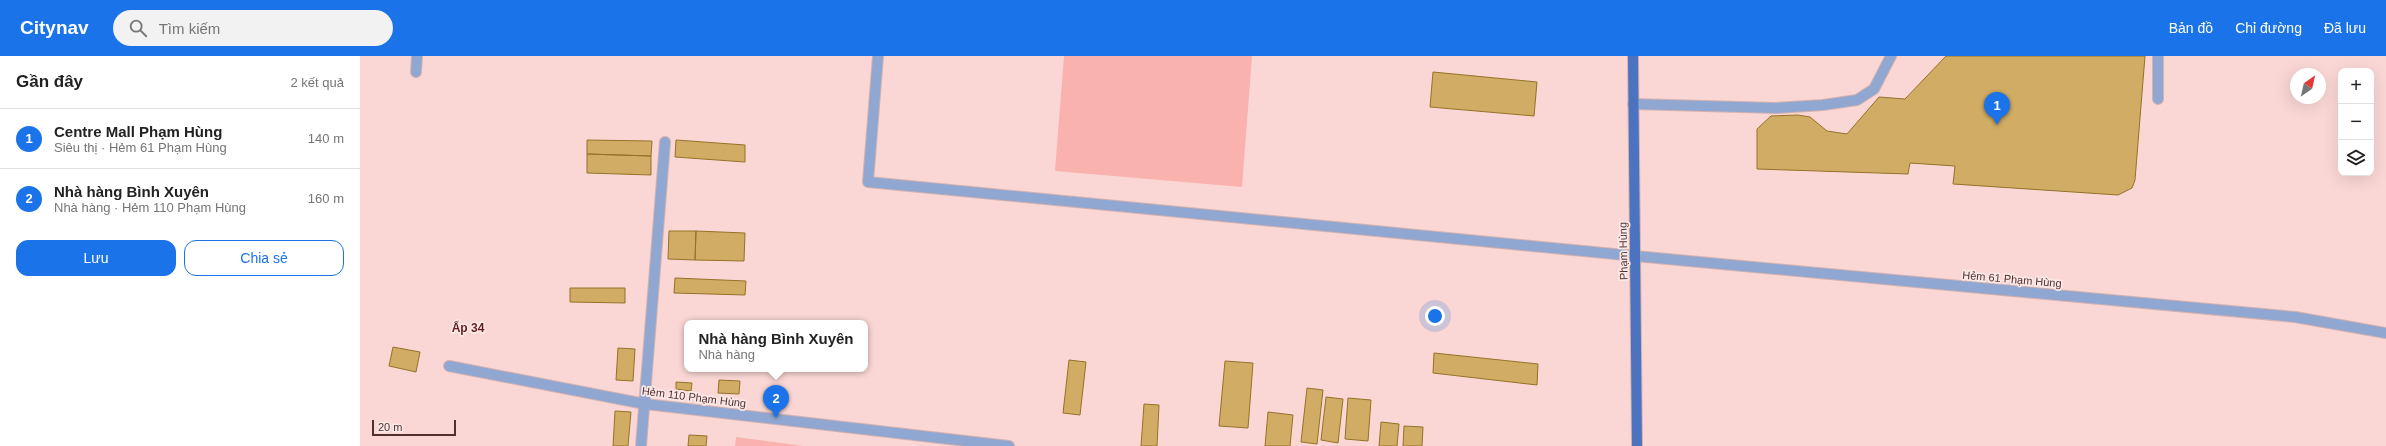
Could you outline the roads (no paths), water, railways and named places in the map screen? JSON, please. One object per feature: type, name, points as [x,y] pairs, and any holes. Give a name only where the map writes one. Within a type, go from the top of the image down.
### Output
[{"type":"main road","name":"Phạm Hùng","points":[[1633,56],[1637,446]]},
{"type":"street","points":[[416,72],[417,56]]},
{"type":"street","name":"Hẻm 61 Phạm Hùng","points":[[878,56],[868,182],[1635,256],[2295,317],[2386,333]]},
{"type":"street","points":[[1633,104],[1776,108],[1823,105],[1857,100],[1874,89],[1891,56]]},
{"type":"street","points":[[2158,56],[2158,99]]},
{"type":"street","points":[[641,446],[665,142]]},
{"type":"street","name":"Hẻm 110 Phạm Hùng","points":[[450,366],[645,404],[964,443],[1009,446]]},
{"type":"place","name":"Centre Mall Phạm Hùng","points":[[1997,125]]},
{"type":"place","name":"Nhà hàng Bình Xuyên","points":[[776,418]]},
{"type":"district","name":"Ấp 34","points":[[468,328]]}]
